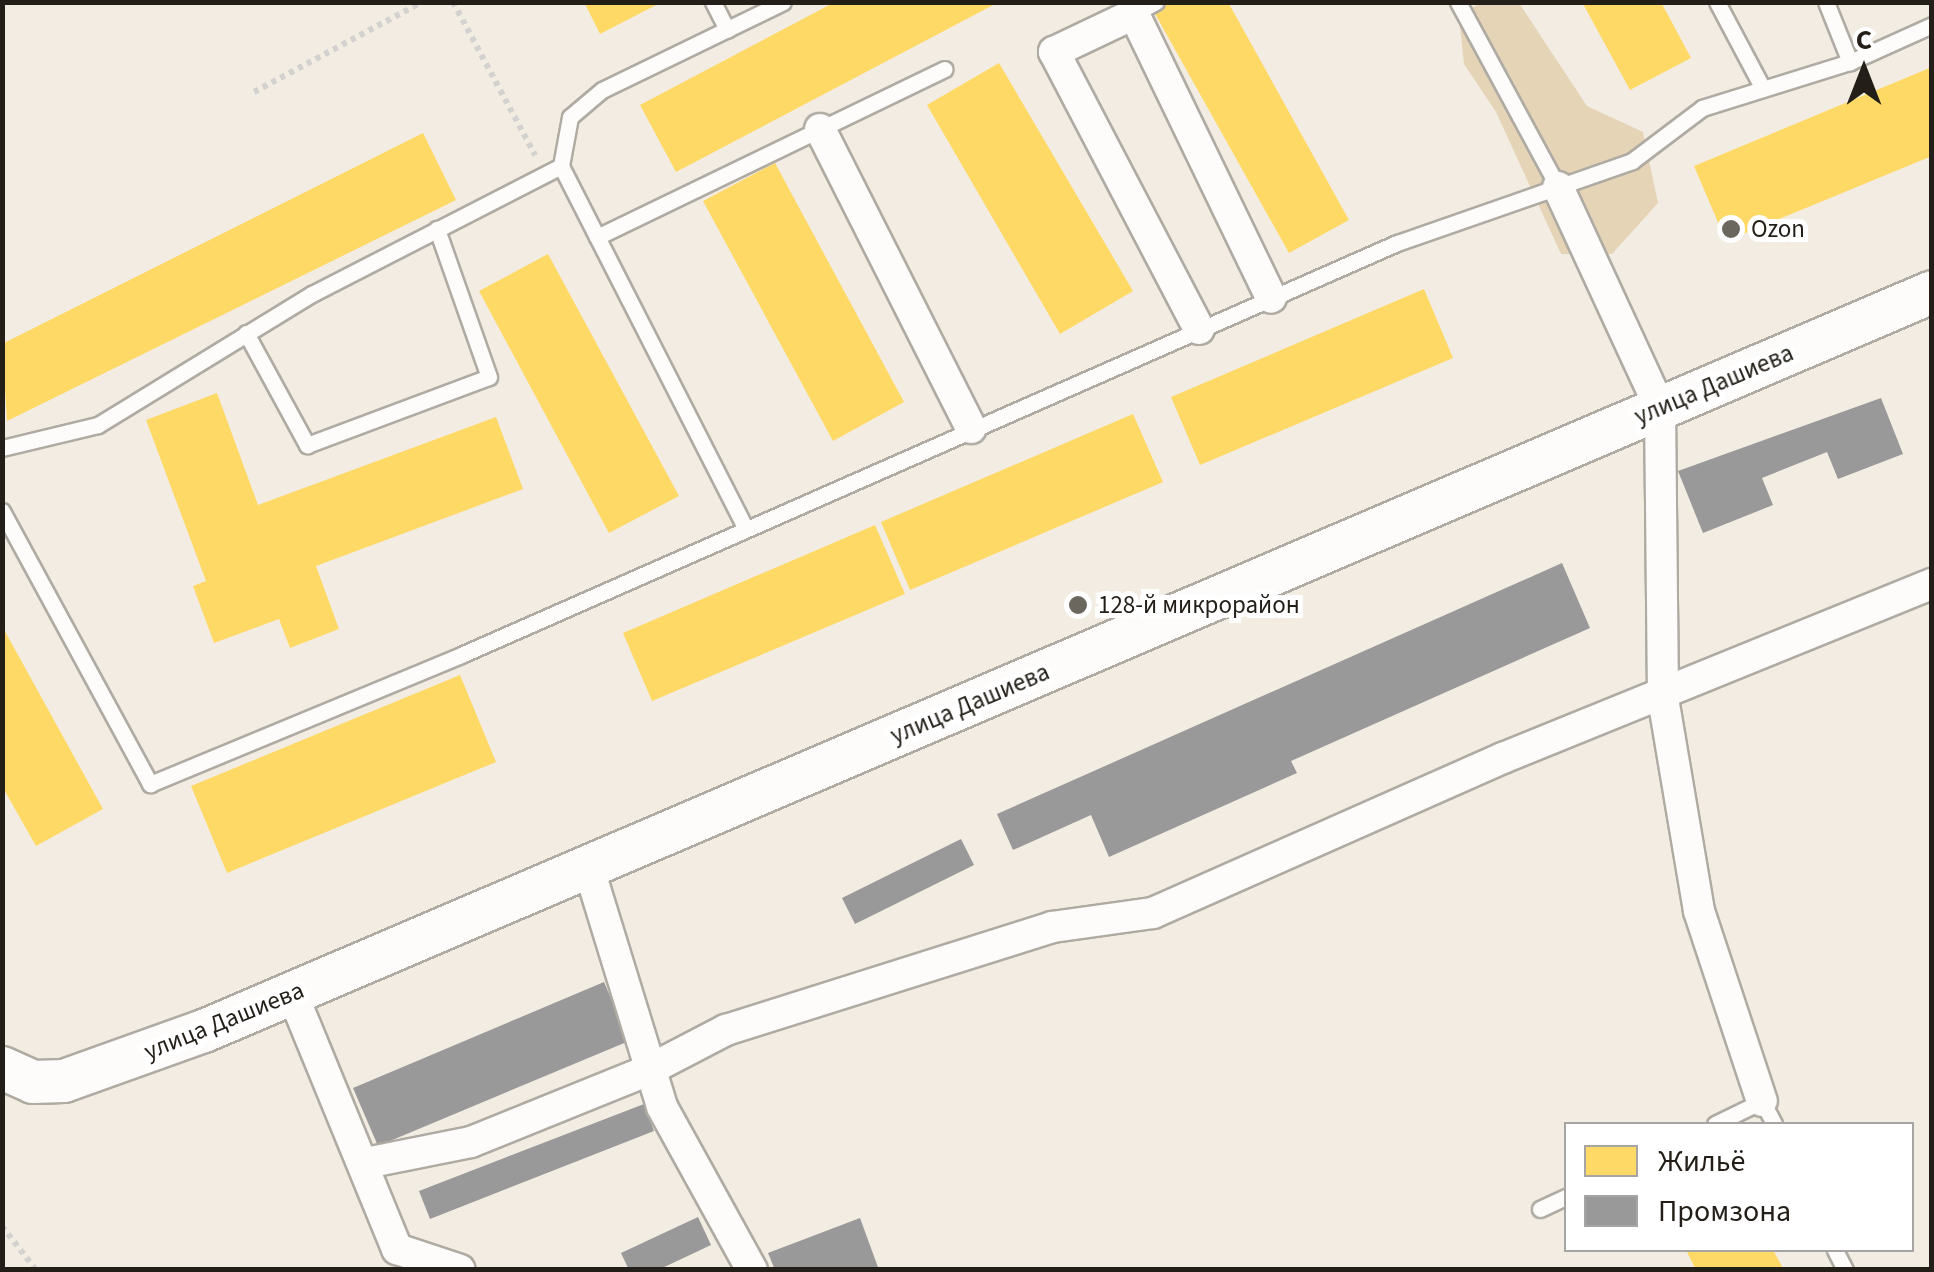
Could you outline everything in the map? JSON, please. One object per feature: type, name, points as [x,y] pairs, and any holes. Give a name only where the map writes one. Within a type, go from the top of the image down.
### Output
[{"type":"street","points":[[1199,329],[1054,52],[1145,8],[1271,298]]},
{"type":"street","points":[[820,130],[971,428]]},
{"type":"street","points":[[1558,188],[1660,408],[1663,698],[1699,910],[1768,1113]]},
{"type":"street","name":"улица Дашиева","points":[[2,1068],[34,1082],[64,1081],[292,993],[1932,292]]},
{"type":"street","points":[[366,1163],[471,1142],[649,1070],[726,1030],[1034,932],[1152,913],[1503,758],[1663,698],[1932,584]]},
{"type":"street","points":[[589,869],[662,1107],[752,1270]]},
{"type":"street","points":[[292,993],[366,1163],[401,1259],[460,1270]]},
{"type":"lane","points":[[713,2],[728,30]]},
{"type":"lane","points":[[745,526],[560,166],[570,117],[602,90],[783,2]]},
{"type":"lane","points":[[1458,2],[1558,188]]},
{"type":"lane","points":[[1717,2],[1763,88]]},
{"type":"lane","points":[[1826,2],[1850,62]]},
{"type":"lane","points":[[2,511],[150,784],[462,655],[745,526],[1396,243],[1632,161],[1702,108],[1850,62],[1932,25]]},
{"type":"lane","points":[[597,238],[944,69]]},
{"type":"lane","points":[[2,448],[98,425],[246,334],[560,166]]},
{"type":"lane","points":[[246,334],[307,445],[489,376],[437,230]]},
{"type":"lane","points":[[1725,1122],[1768,1113]]},
{"type":"lane","points":[[1540,1210],[1564,1198]]},
{"type":"path","points":[[254,92],[422,2]]},
{"type":"path","points":[[453,2],[545,174]]},
{"type":"path","points":[[2,1226],[36,1270]]},
{"type":"shaded area","points":[[1480,3],[1519,3],[1587,106],[1643,132],[1658,203],[1612,254],[1561,254],[1496,112],[1464,64],[1459,17]]},
{"type":"building: Жильё","points":[[584,2],[662,2],[600,34]]},
{"type":"building: Жильё","points":[[835,2],[999,2],[676,172],[640,105]]},
{"type":"building: Жильё","points":[[1171,2],[1228,2],[1349,220],[1289,253],[1154,12]]},
{"type":"building: Жильё","points":[[1582,2],[1661,2],[1691,58],[1630,90]]},
{"type":"building: Жильё","points":[[999,63],[1133,291],[1060,334],[927,105]]},
{"type":"building: Жильё","points":[[1932,67],[1932,156],[1726,241],[1694,166]]},
{"type":"building: Жильё","points":[[423,133],[456,200],[7,421],[2,344]]},
{"type":"building: Жильё","points":[[775,163],[904,402],[833,441],[703,201]]},
{"type":"building: Жильё","points":[[548,254],[679,496],[609,533],[479,291]]},
{"type":"building: Жильё","points":[[1424,289],[1453,358],[1200,465],[1171,397]]},
{"type":"building: Жильё","points":[[217,393],[258,505],[496,417],[523,489],[316,566],[339,629],[290,648],[279,619],[214,643],[193,586],[206,581],[146,420]]},
{"type":"building: Жильё","points":[[1133,414],[1163,482],[910,590],[881,522]]},
{"type":"building: Жильё","points":[[875,525],[905,594],[652,701],[623,633]]},
{"type":"building: Жильё","points":[[2,626],[103,809],[36,846],[2,786]]},
{"type":"building: Жильё","points":[[460,675],[496,762],[227,873],[191,786]]},
{"type":"building: Жильё","points":[[1687,1252],[1774,1252],[1784,1270],[1696,1270]]},
{"type":"building: Промзона","points":[[1881,398],[1903,454],[1838,479],[1827,452],[1762,478],[1773,505],[1703,533],[1678,471]]},
{"type":"building: Промзона","points":[[1562,563],[1590,628],[1291,761],[1297,773],[1109,857],[1091,815],[1013,850],[997,814]]},
{"type":"building: Промзона","points":[[961,839],[974,865],[855,924],[842,898]]},
{"type":"building: Промзона","points":[[604,982],[629,1041],[378,1146],[353,1088]]},
{"type":"building: Промзона","points":[[644,1104],[654,1131],[430,1219],[419,1191]]},
{"type":"building: Промзона","points":[[698,1217],[711,1245],[658,1270],[629,1270],[621,1253]]},
{"type":"building: Промзона","points":[[860,1218],[879,1270],[775,1270],[768,1253]]},
{"type":"place","name":"Ozon","points":[[1731,229]]},
{"type":"place","name":"128-й микрорайон","points":[[1078,605]]}]
